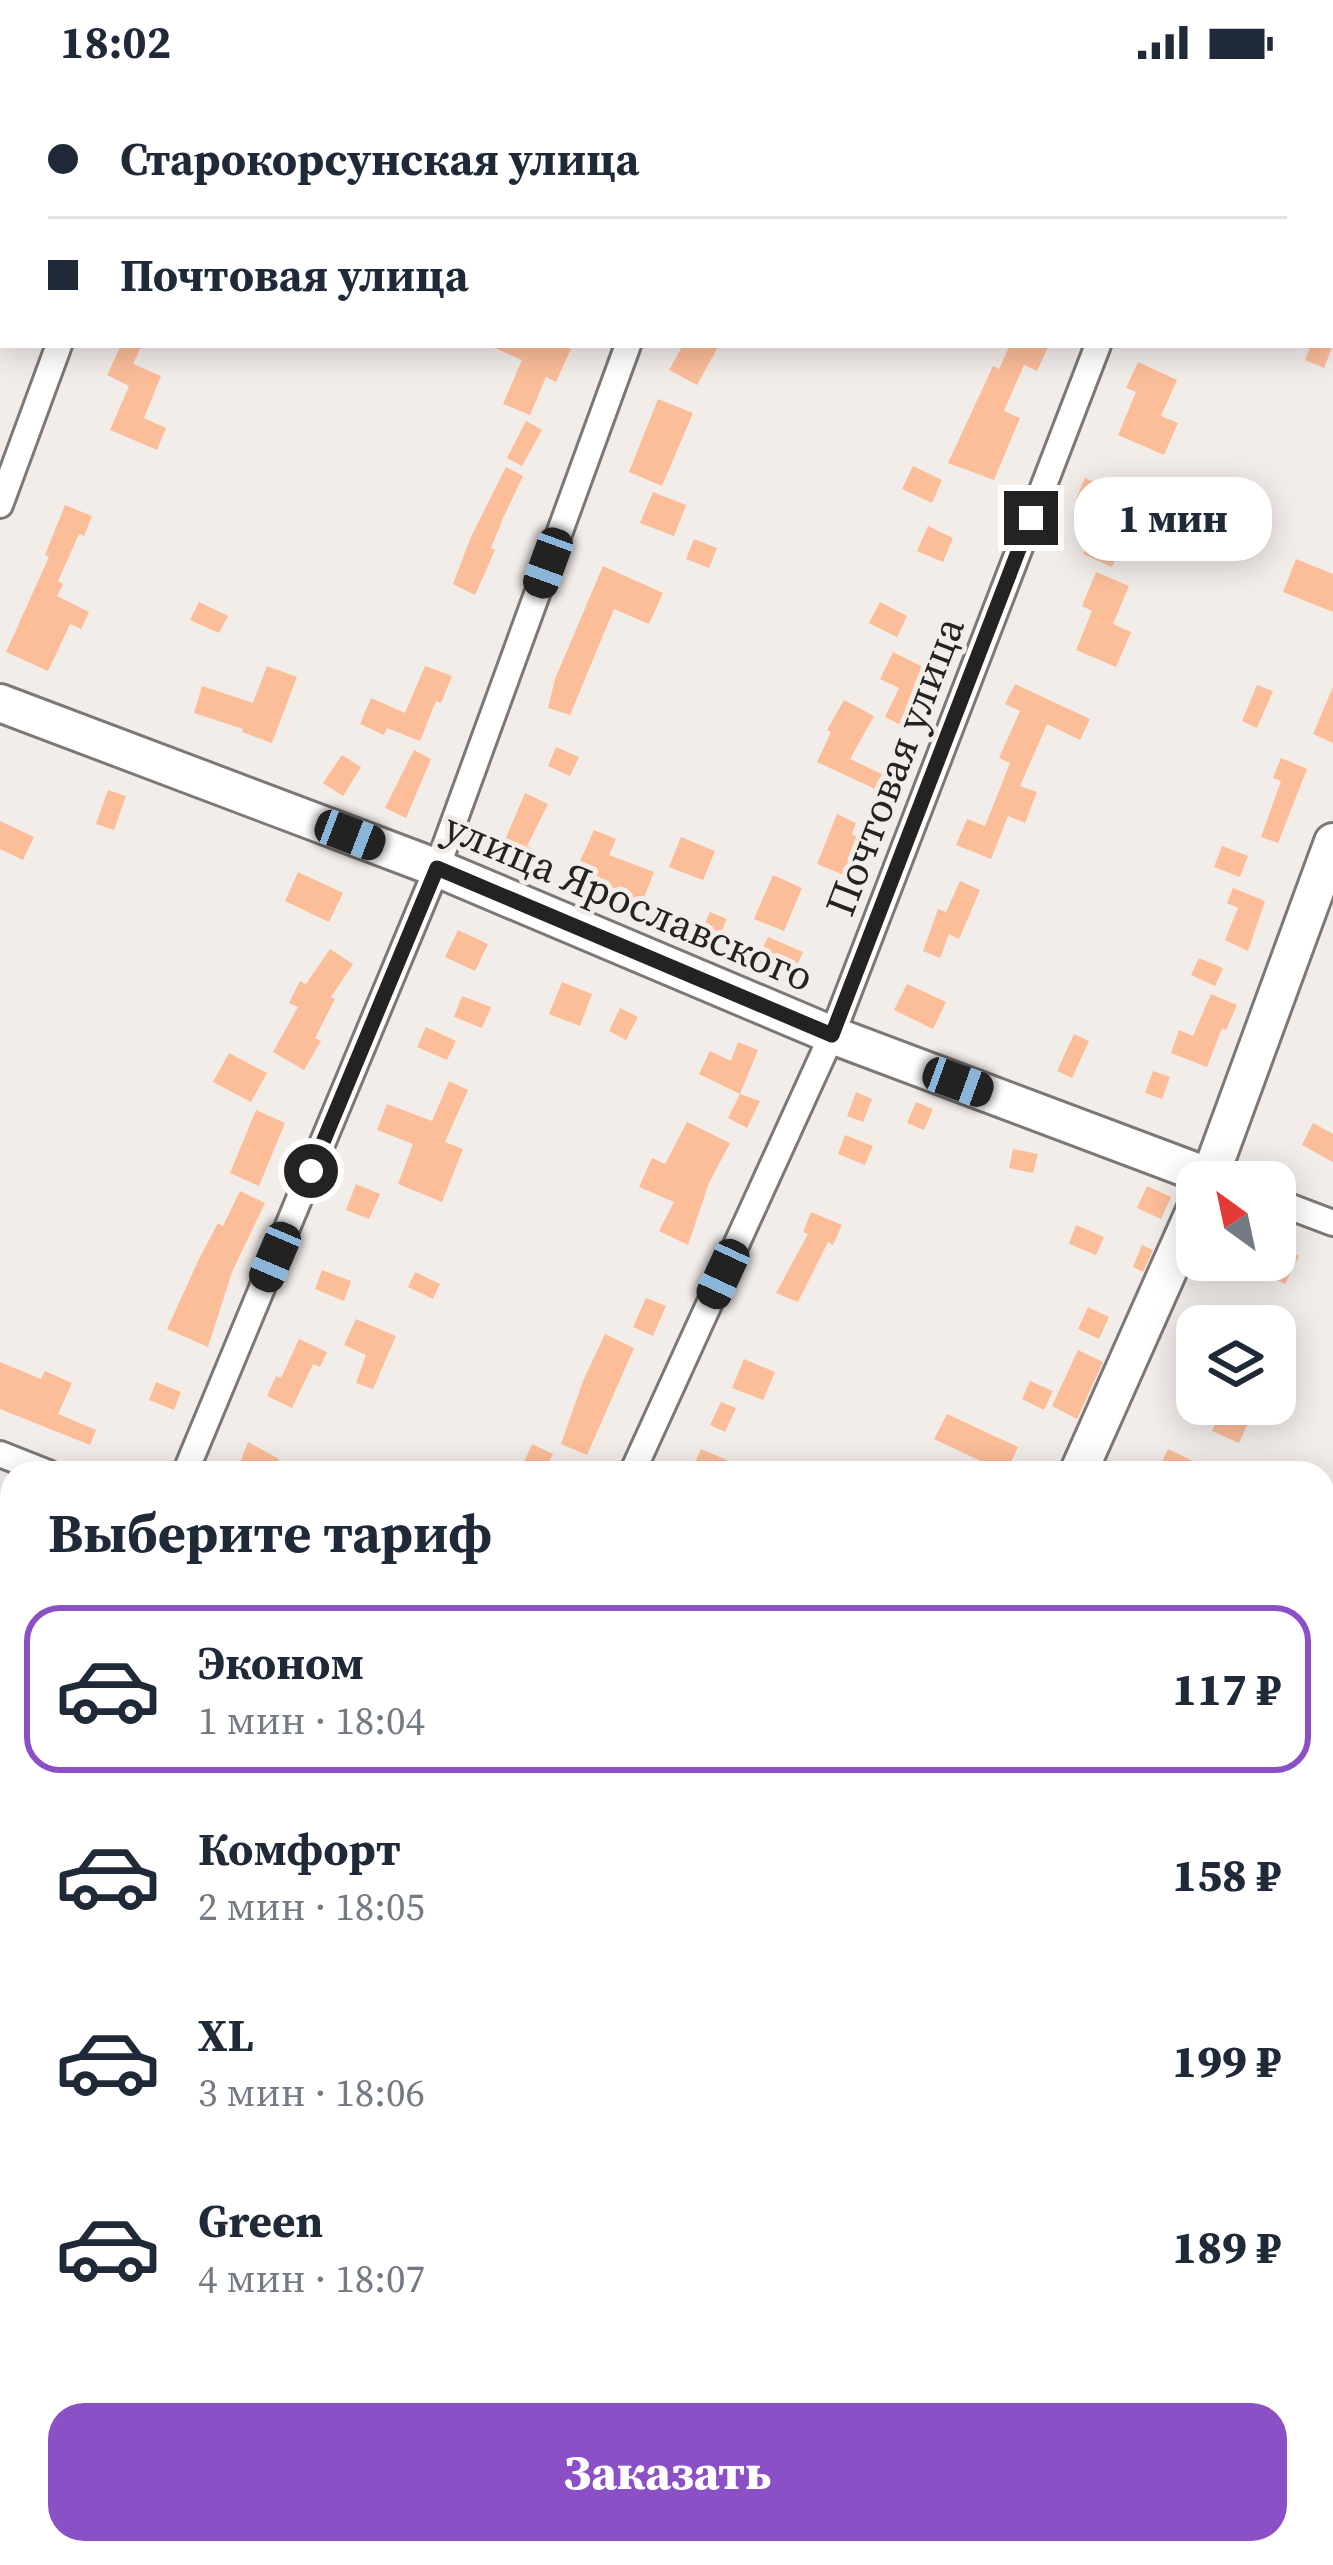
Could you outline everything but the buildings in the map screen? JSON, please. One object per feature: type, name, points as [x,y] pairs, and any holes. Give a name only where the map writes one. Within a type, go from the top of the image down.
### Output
[{"type":"street","points":[[0,505],[58,348]]},
{"type":"street","points":[[190,1461],[437,868],[627,348]]},
{"type":"street","name":"Почтовая улица","points":[[637,1461],[832,1035],[1097,348]]},
{"type":"street","name":"улица Ярославского","points":[[0,703],[437,868],[1176,1173]]},
{"type":"street","points":[[1219,1161],[1333,842]]},
{"type":"street","points":[[1296,1210],[1333,1223]]},
{"type":"street","points":[[1084,1461],[1176,1261]]},
{"type":"route","points":[[311,1171],[437,868],[832,1035],[1031,518]]}]
